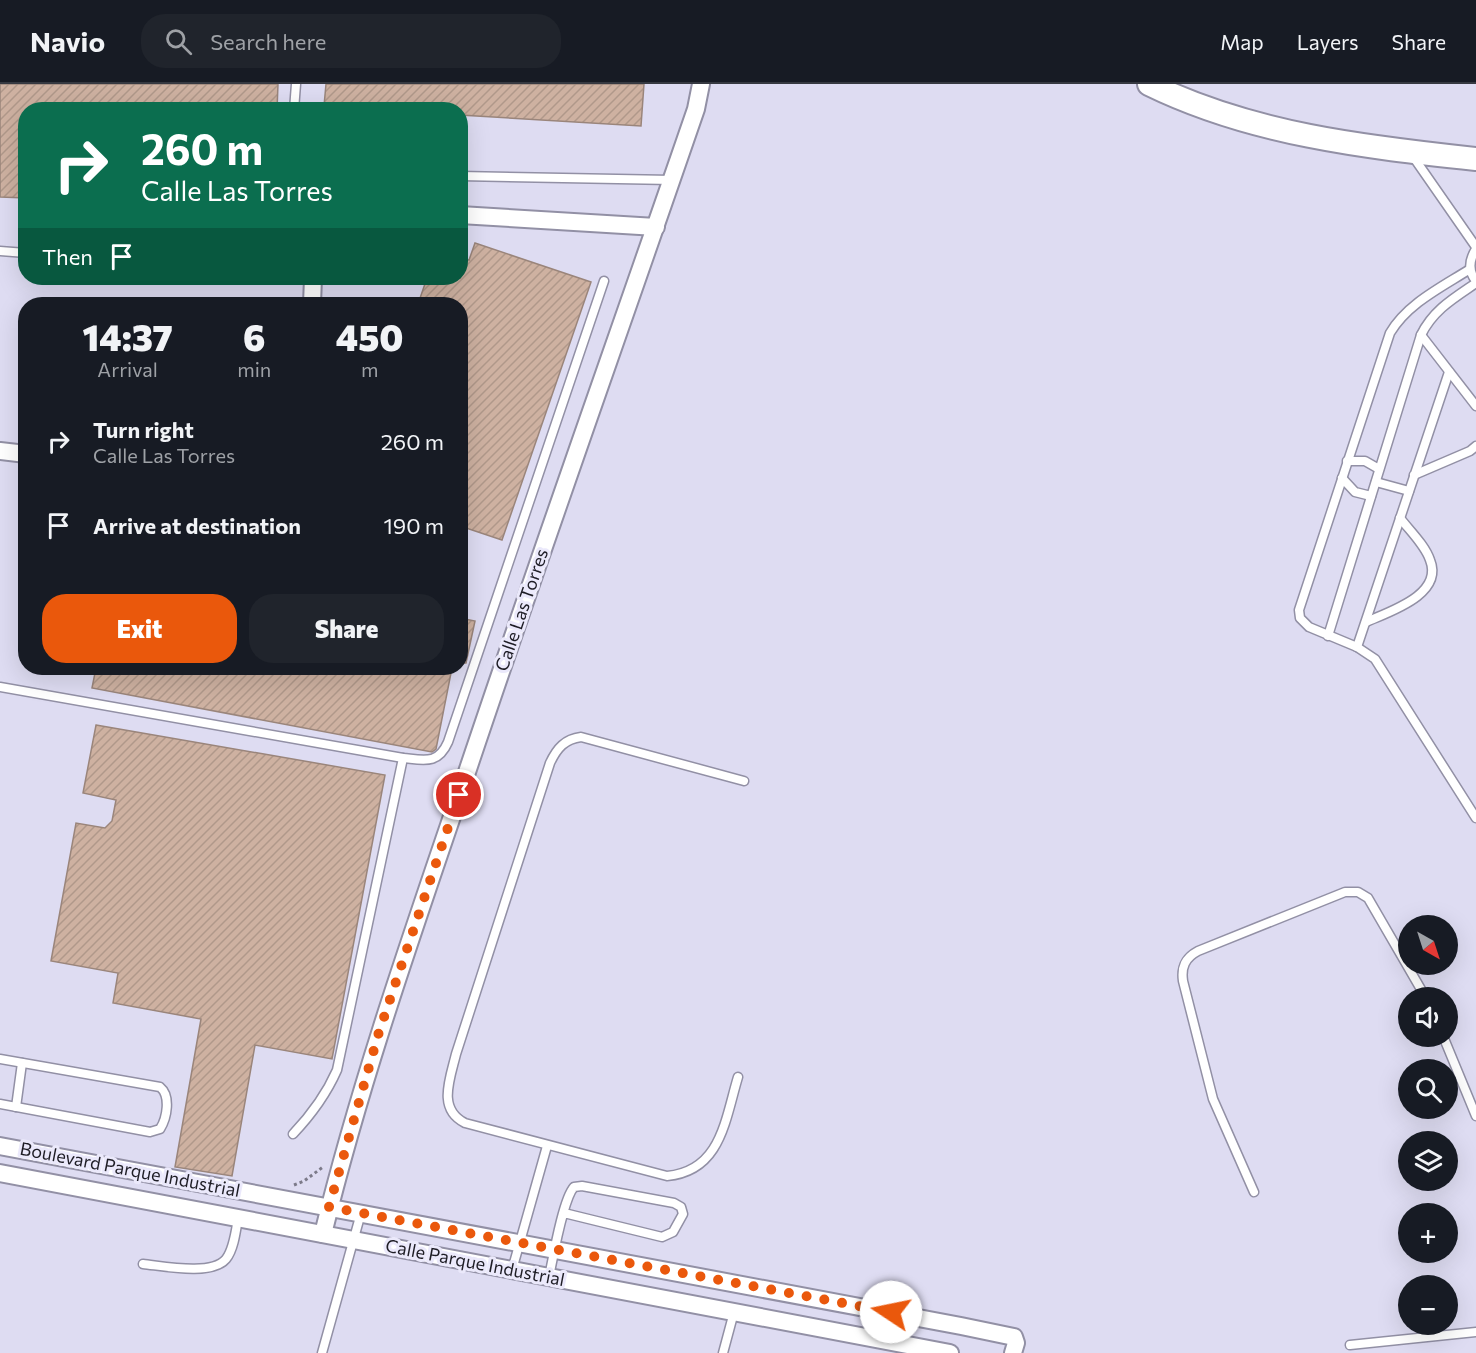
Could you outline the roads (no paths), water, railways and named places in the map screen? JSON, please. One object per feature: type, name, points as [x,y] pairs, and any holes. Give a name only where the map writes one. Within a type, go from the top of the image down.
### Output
[{"type":"street","name":"Calle Las Torres","points":[[323,1234],[379,1032],[514,633],[672,180],[696,109],[701,84]]},
{"type":"street","points":[[1149,84],[1189,93],[1226,115],[1289,133],[1329,141],[1476,159]]},
{"type":"street","points":[[468,215],[656,227]]},
{"type":"street","points":[[0,451],[18,453]]},
{"type":"street","name":"Boulevard Parque Industrial","points":[[0,1146],[261,1195]]},
{"type":"street","name":"Calle Parque Industrial","points":[[0,1173],[951,1353]]},
{"type":"street","name":"Calle Parque Industrial","points":[[261,1195],[1010,1336],[1016,1340],[1013,1353]]},
{"type":"street","points":[[630,1292],[635,1264]]},
{"type":"street","points":[[951,1353],[961,1326]]},
{"type":"lane","points":[[295,102],[296,84]]},
{"type":"lane","points":[[1328,636],[1421,335],[1433,315],[1441,307],[1476,282],[1470,269],[1470,262],[1476,248],[1410,152]]},
{"type":"lane","points":[[468,176],[672,180]]},
{"type":"lane","points":[[0,251],[18,252]]},
{"type":"lane","points":[[1470,269],[1414,304],[1396,323],[1386,345],[1299,610],[1303,623],[1357,647],[1375,659],[1382,667],[1476,818]]},
{"type":"lane","points":[[0,687],[403,758],[431,760],[444,752],[604,281]]},
{"type":"lane","points":[[1421,335],[1476,406]]},
{"type":"lane","points":[[1357,647],[1449,372]]},
{"type":"lane","points":[[1414,476],[1470,451],[1476,446]]},
{"type":"lane","points":[[1347,461],[1365,461],[1380,469]]},
{"type":"lane","points":[[1342,478],[1355,492],[1371,496]]},
{"type":"lane","points":[[1376,482],[1409,491]]},
{"type":"lane","points":[[1366,622],[1411,601],[1422,593],[1430,582],[1431,562],[1400,518]]},
{"type":"lane","points":[[738,1077],[715,1150],[693,1170],[678,1175],[656,1175],[465,1123],[455,1118],[450,1110],[448,1098],[456,1054],[554,755],[570,739],[581,737],[744,781]]},
{"type":"lane","points":[[293,1134],[315,1111],[337,1070],[403,758]]},
{"type":"lane","points":[[1254,1192],[1221,1120],[1206,1079],[1183,981],[1182,972],[1187,959],[1197,951],[1352,891],[1368,898],[1420,987]]},
{"type":"lane","points":[[1448,1047],[1476,1116]]},
{"type":"lane","points":[[0,1059],[160,1087],[166,1093],[167,1098],[163,1124],[160,1129],[150,1132],[0,1104]]},
{"type":"lane","points":[[16,1107],[22,1063]]},
{"type":"lane","points":[[512,1270],[547,1146]]},
{"type":"lane","points":[[549,1277],[555,1249],[564,1214],[570,1191],[574,1187],[582,1186],[678,1204],[683,1214],[674,1232],[662,1237],[564,1214]]},
{"type":"lane","points":[[322,1353],[361,1213]]},
{"type":"lane","points":[[143,1264],[207,1269],[220,1265],[229,1254],[238,1218]]},
{"type":"lane","points":[[723,1353],[734,1312]]},
{"type":"lane","points":[[1350,1345],[1476,1332]]}]
